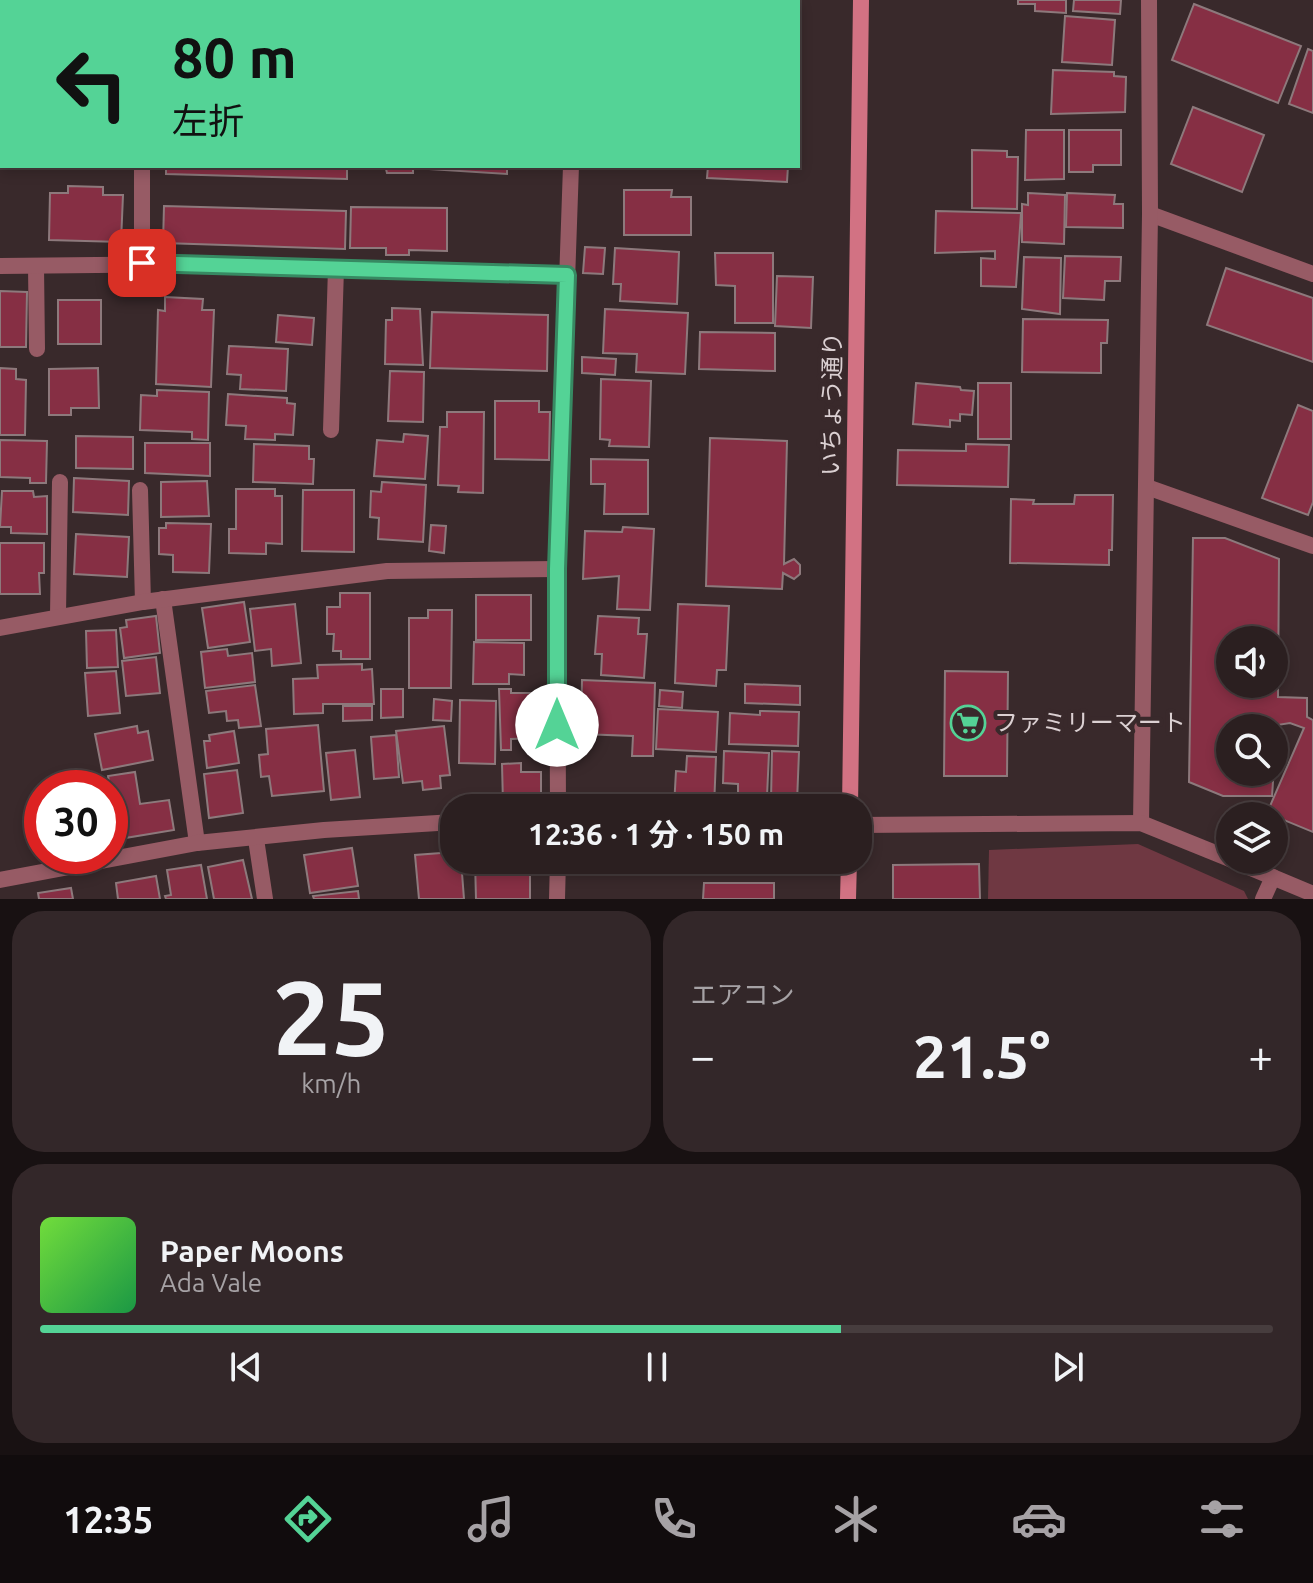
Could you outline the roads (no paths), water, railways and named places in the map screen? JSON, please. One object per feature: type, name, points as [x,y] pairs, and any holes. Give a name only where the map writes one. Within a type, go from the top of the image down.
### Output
[{"type":"street","name":"いちょう通り","points":[[850,794],[861,0]]},
{"type":"street","points":[[1141,823],[1150,214],[1149,0]]},
{"type":"street","points":[[142,168],[142,263]]},
{"type":"street","points":[[558,794],[557,569],[571,168]]},
{"type":"street","points":[[1150,214],[1313,274]]},
{"type":"street","points":[[0,266],[142,263],[567,275]]},
{"type":"street","points":[[36,266],[37,349]]},
{"type":"street","points":[[331,430],[336,268]]},
{"type":"street","points":[[58,615],[60,482]]},
{"type":"street","points":[[1147,487],[1313,546]]},
{"type":"street","points":[[140,490],[143,602]]},
{"type":"street","points":[[0,628],[58,615],[163,599],[387,571],[557,569]]},
{"type":"street","points":[[163,599],[197,843]]},
{"type":"street","points":[[2,899],[0,882],[197,843],[324,830],[440,823]]},
{"type":"street","points":[[872,825],[1141,823],[1216,854]]},
{"type":"street","points":[[256,839],[265,899]]},
{"type":"street","points":[[557,899],[558,874]]},
{"type":"street","points":[[848,899],[849,874]]},
{"type":"street","points":[[1266,874],[1313,894]]},
{"type":"street","points":[[1263,899],[1273,877]]},
{"type":"place","name":"ファミリーマート","points":[[968,723]]}]
